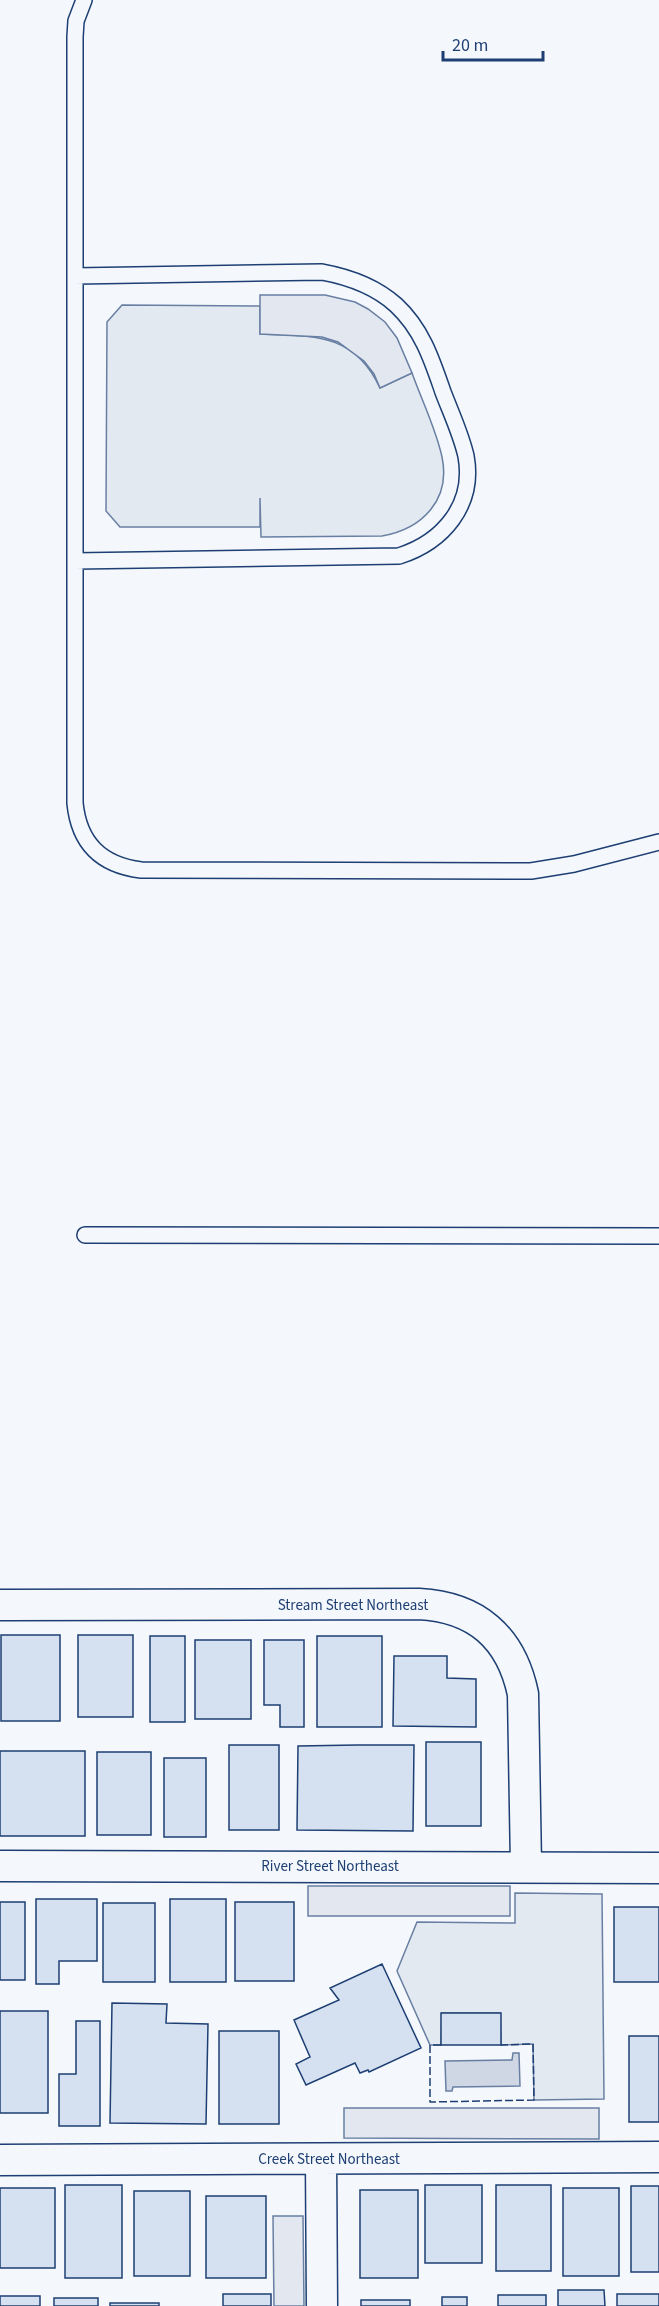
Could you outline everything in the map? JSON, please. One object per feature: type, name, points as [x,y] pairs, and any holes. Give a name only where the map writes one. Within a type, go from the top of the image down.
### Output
[{"type":"street","name":"Stream Street Northeast","points":[[0,1605],[418,1604],[455,1609],[487,1627],[511,1657],[519,1675],[523,1694],[526,1866]]},
{"type":"street","name":"River Street Northeast","points":[[0,1866],[659,1868]]},
{"type":"street","name":"Creek Street Northeast","points":[[0,2160],[659,2157]]},
{"type":"street","points":[[321,2158],[322,2306]]},
{"type":"lane","points":[[84,0],[76,21],[75,38],[76,818],[89,845],[112,863],[141,870],[531,871],[574,864],[659,842]]},
{"type":"lane","points":[[75,276],[322,272],[341,275],[360,282],[394,303],[419,332],[462,441],[467,477],[464,495],[448,526],[434,540],[417,550],[399,556],[75,561]]},
{"type":"lane","points":[[86,1235],[659,1236]]},
{"type":"shaded area","points":[[260,295],[325,295],[355,302],[385,322],[397,338],[412,373],[380,388],[374,374],[364,361],[338,342],[322,337],[260,334]]},
{"type":"shaded area","points":[[122,305],[260,306],[260,334],[314,337],[345,347],[358,356],[370,370],[380,388],[412,373],[433,426],[442,457],[444,472],[438,499],[421,519],[410,527],[382,536],[261,537],[260,498],[260,527],[120,527],[106,511],[107,322]]},
{"type":"shaded area","points":[[308,1886],[510,1886],[510,1916],[308,1916]]},
{"type":"shaded area","points":[[515,1893],[602,1894],[604,2099],[534,2100],[533,2044],[501,2045],[500,2013],[442,2013],[441,2045],[430,2045],[397,1971],[417,1922],[515,1923]]},
{"type":"shaded area","points":[[513,2053],[519,2053],[520,2086],[453,2087],[452,2091],[446,2091],[445,2061],[512,2060]]},
{"type":"shaded area","points":[[344,2108],[599,2108],[599,2139],[344,2138]]},
{"type":"shaded area","points":[[273,2216],[303,2216],[304,2306],[274,2306]]},
{"type":"building","points":[[1,1635],[60,1635],[60,1721],[1,1721]]},
{"type":"building","points":[[78,1635],[133,1635],[133,1717],[78,1717]]},
{"type":"building","points":[[150,1636],[185,1636],[185,1722],[150,1722]]},
{"type":"building","points":[[317,1636],[382,1636],[382,1727],[317,1727]]},
{"type":"building","points":[[195,1640],[251,1640],[251,1719],[195,1719]]},
{"type":"building","points":[[264,1640],[304,1640],[304,1727],[280,1727],[280,1705],[264,1705]]},
{"type":"building","points":[[394,1656],[447,1656],[447,1678],[476,1679],[476,1727],[393,1726]]},
{"type":"building","points":[[426,1742],[481,1742],[481,1826],[426,1826]]},
{"type":"building","points":[[229,1745],[279,1745],[279,1830],[229,1830]]},
{"type":"building","points":[[414,1745],[413,1831],[297,1830],[298,1746]]},
{"type":"building","points":[[0,1751],[85,1751],[85,1836],[0,1836]]},
{"type":"building","points":[[97,1752],[151,1752],[151,1835],[97,1835]]},
{"type":"building","points":[[164,1758],[206,1758],[206,1837],[164,1837]]},
{"type":"building","points":[[36,1899],[97,1899],[97,1961],[59,1961],[59,1984],[36,1984]]},
{"type":"building","points":[[170,1899],[226,1899],[226,1982],[170,1982]]},
{"type":"building","points":[[0,1902],[25,1902],[25,1980],[0,1980]]},
{"type":"building","points":[[235,1902],[294,1902],[294,1981],[235,1981]]},
{"type":"building","points":[[103,1903],[155,1903],[155,1982],[103,1982]]},
{"type":"building","points":[[614,1907],[659,1907],[659,1982],[614,1982]]},
{"type":"building","points":[[382,1964],[421,2048],[369,2072],[368,2070],[360,2073],[355,2063],[306,2085],[296,2064],[310,2057],[294,2020],[339,2000],[330,1988]]},
{"type":"building","points":[[112,2003],[167,2004],[166,2023],[208,2024],[206,2124],[110,2123]]},
{"type":"building","points":[[0,2011],[48,2011],[48,2113],[0,2113]]},
{"type":"building","points":[[441,2013],[501,2013],[501,2045],[441,2045]]},
{"type":"building","points":[[76,2021],[100,2021],[100,2126],[59,2126],[59,2074],[76,2074]]},
{"type":"building","points":[[219,2031],[279,2031],[279,2124],[219,2124]]},
{"type":"building","points":[[629,2036],[659,2036],[659,2122],[629,2122]]},
{"type":"building","points":[[65,2185],[122,2185],[122,2278],[65,2278]]},
{"type":"building","points":[[425,2185],[482,2185],[482,2263],[425,2263]]},
{"type":"building","points":[[496,2185],[551,2185],[551,2271],[496,2271]]},
{"type":"building","points":[[631,2186],[659,2186],[659,2272],[631,2272]]},
{"type":"building","points":[[0,2188],[55,2188],[55,2268],[0,2268]]},
{"type":"building","points":[[563,2188],[619,2188],[619,2276],[563,2276]]},
{"type":"building","points":[[360,2190],[418,2190],[418,2278],[360,2278]]},
{"type":"building","points":[[134,2191],[190,2191],[190,2276],[134,2276]]},
{"type":"building","points":[[206,2196],[266,2196],[266,2278],[206,2278]]},
{"type":"building","points":[[558,2290],[604,2290],[605,2306],[558,2306]]},
{"type":"building","points":[[223,2294],[271,2294],[271,2306],[223,2306]]},
{"type":"building","points":[[617,2294],[659,2294],[659,2306],[617,2306]]},
{"type":"building","points":[[498,2295],[546,2295],[546,2306],[498,2306]]},
{"type":"building","points":[[0,2296],[40,2296],[40,2306],[0,2306]]},
{"type":"building","points":[[442,2297],[467,2297],[467,2306],[442,2306]]},
{"type":"building","points":[[54,2298],[98,2298],[98,2306],[54,2306]]},
{"type":"building","points":[[361,2300],[410,2300],[410,2306],[361,2306]]},
{"type":"building","points":[[110,2303],[159,2303],[159,2306],[110,2306]]},
{"type":"fence","points":[[441,2045],[430,2045],[430,2102],[534,2100],[533,2044],[501,2045]]}]
